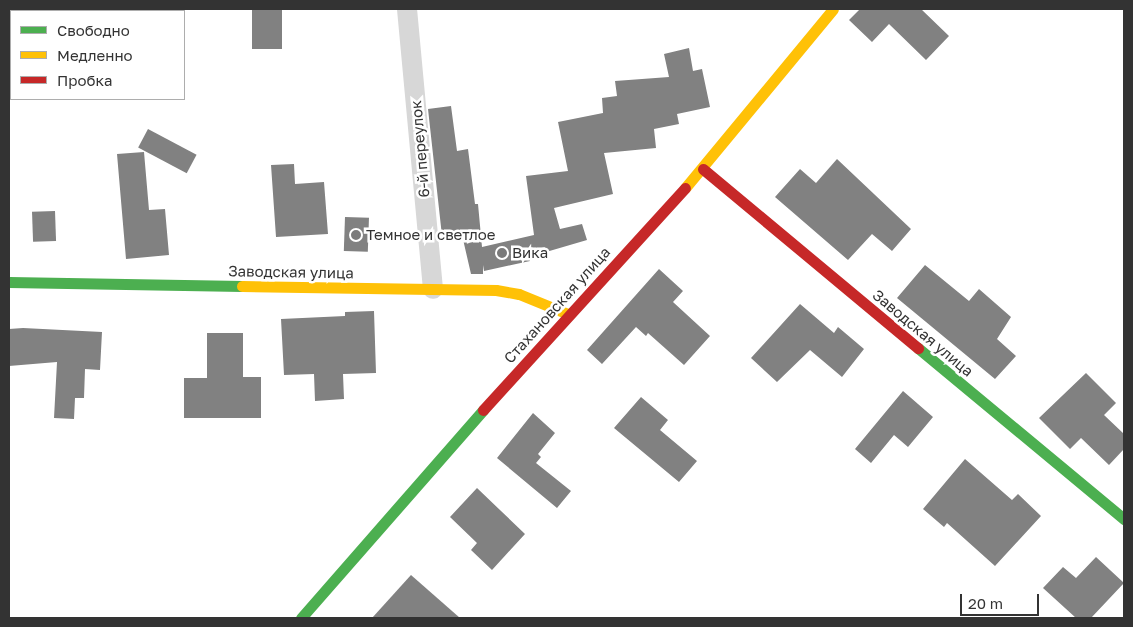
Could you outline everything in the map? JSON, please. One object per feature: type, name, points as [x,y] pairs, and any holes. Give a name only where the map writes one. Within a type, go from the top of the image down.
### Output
[{"type":"street","name":"6-й переулок","points":[[407,9],[433,289]]},
{"type":"street","name":"Стахановская улица","points":[[301,618],[568,314],[703,169],[833,9]]},
{"type":"street","name":"Заводская улица","points":[[703,169],[1124,519]]},
{"type":"street","name":"Заводская улица","points":[[9,282],[496,290],[519,294],[568,314]]},
{"type":"building","points":[[252,9],[282,9],[282,49],[252,49]]},
{"type":"building","points":[[860,9],[921,9],[949,36],[926,60],[889,24],[872,42],[849,20]]},
{"type":"building","points":[[689,48],[693,71],[702,69],[710,107],[677,114],[679,124],[654,129],[656,148],[604,153],[613,194],[554,208],[560,229],[582,224],[587,240],[529,257],[530,261],[484,271],[483,265],[483,274],[471,274],[462,235],[442,236],[428,109],[451,106],[457,151],[468,149],[475,204],[478,204],[482,247],[534,235],[526,176],[568,171],[558,122],[603,113],[602,98],[617,96],[615,81],[669,77],[664,54]]},
{"type":"building","points":[[148,129],[197,155],[187,173],[138,148]]},
{"type":"building","points":[[144,152],[149,210],[165,209],[169,255],[126,259],[117,154]]},
{"type":"building","points":[[837,159],[911,229],[892,251],[872,234],[848,260],[775,197],[800,169],[816,183]]},
{"type":"building","points":[[294,164],[295,184],[324,182],[328,234],[276,237],[271,165]]},
{"type":"building","points":[[55,211],[56,241],[33,242],[32,212]]},
{"type":"building","points":[[345,217],[369,218],[368,252],[344,251]]},
{"type":"building","points":[[925,265],[969,301],[979,289],[1011,317],[997,339],[1016,356],[995,379],[897,298]]},
{"type":"building","points":[[659,269],[683,291],[673,302],[710,336],[684,365],[648,333],[646,336],[636,327],[602,364],[587,350]]},
{"type":"building","points":[[800,304],[834,333],[838,327],[864,349],[842,377],[810,350],[777,382],[751,358]]},
{"type":"building","points":[[374,311],[376,373],[343,374],[344,399],[315,401],[314,374],[284,375],[281,319],[345,316],[345,312]]},
{"type":"building","points":[[9,329],[102,332],[100,370],[85,369],[84,398],[75,398],[74,419],[54,418],[57,362],[9,366]]},
{"type":"building","points":[[207,333],[243,333],[243,377],[261,377],[261,418],[184,418],[184,378],[207,378]]},
{"type":"building","points":[[1086,373],[1116,403],[1104,415],[1124,434],[1124,449],[1109,465],[1081,438],[1070,449],[1039,418]]},
{"type":"building","points":[[903,391],[933,417],[908,447],[894,435],[871,463],[855,449]]},
{"type":"building","points":[[641,397],[668,420],[660,430],[697,461],[679,482],[614,428]]},
{"type":"building","points":[[533,413],[555,433],[538,454],[541,457],[536,463],[571,491],[557,508],[497,458]]},
{"type":"building","points":[[965,459],[1012,500],[1018,494],[1041,516],[995,566],[947,523],[944,527],[923,509]]},
{"type":"building","points":[[477,488],[525,534],[492,570],[471,550],[477,543],[450,517]]},
{"type":"building","points":[[1096,557],[1124,583],[1091,618],[1076,618],[1043,588],[1063,567],[1076,578]]},
{"type":"building","points":[[411,575],[460,618],[372,618]]},
{"type":"traffic: fast","points":[[9,282],[242,286]]},
{"type":"traffic: fast","points":[[918,348],[1124,519]]},
{"type":"traffic: fast","points":[[301,618],[483,410]]},
{"type":"traffic: slow","points":[[685,188],[833,9]]},
{"type":"traffic: slow","points":[[242,286],[496,290],[519,294],[568,314]]},
{"type":"traffic: jam","points":[[703,169],[918,348]]},
{"type":"traffic: jam","points":[[483,410],[685,188]]},
{"type":"place","name":"Темное и светлое","points":[[356,235]]},
{"type":"place","name":"Вика","points":[[502,253]]}]
